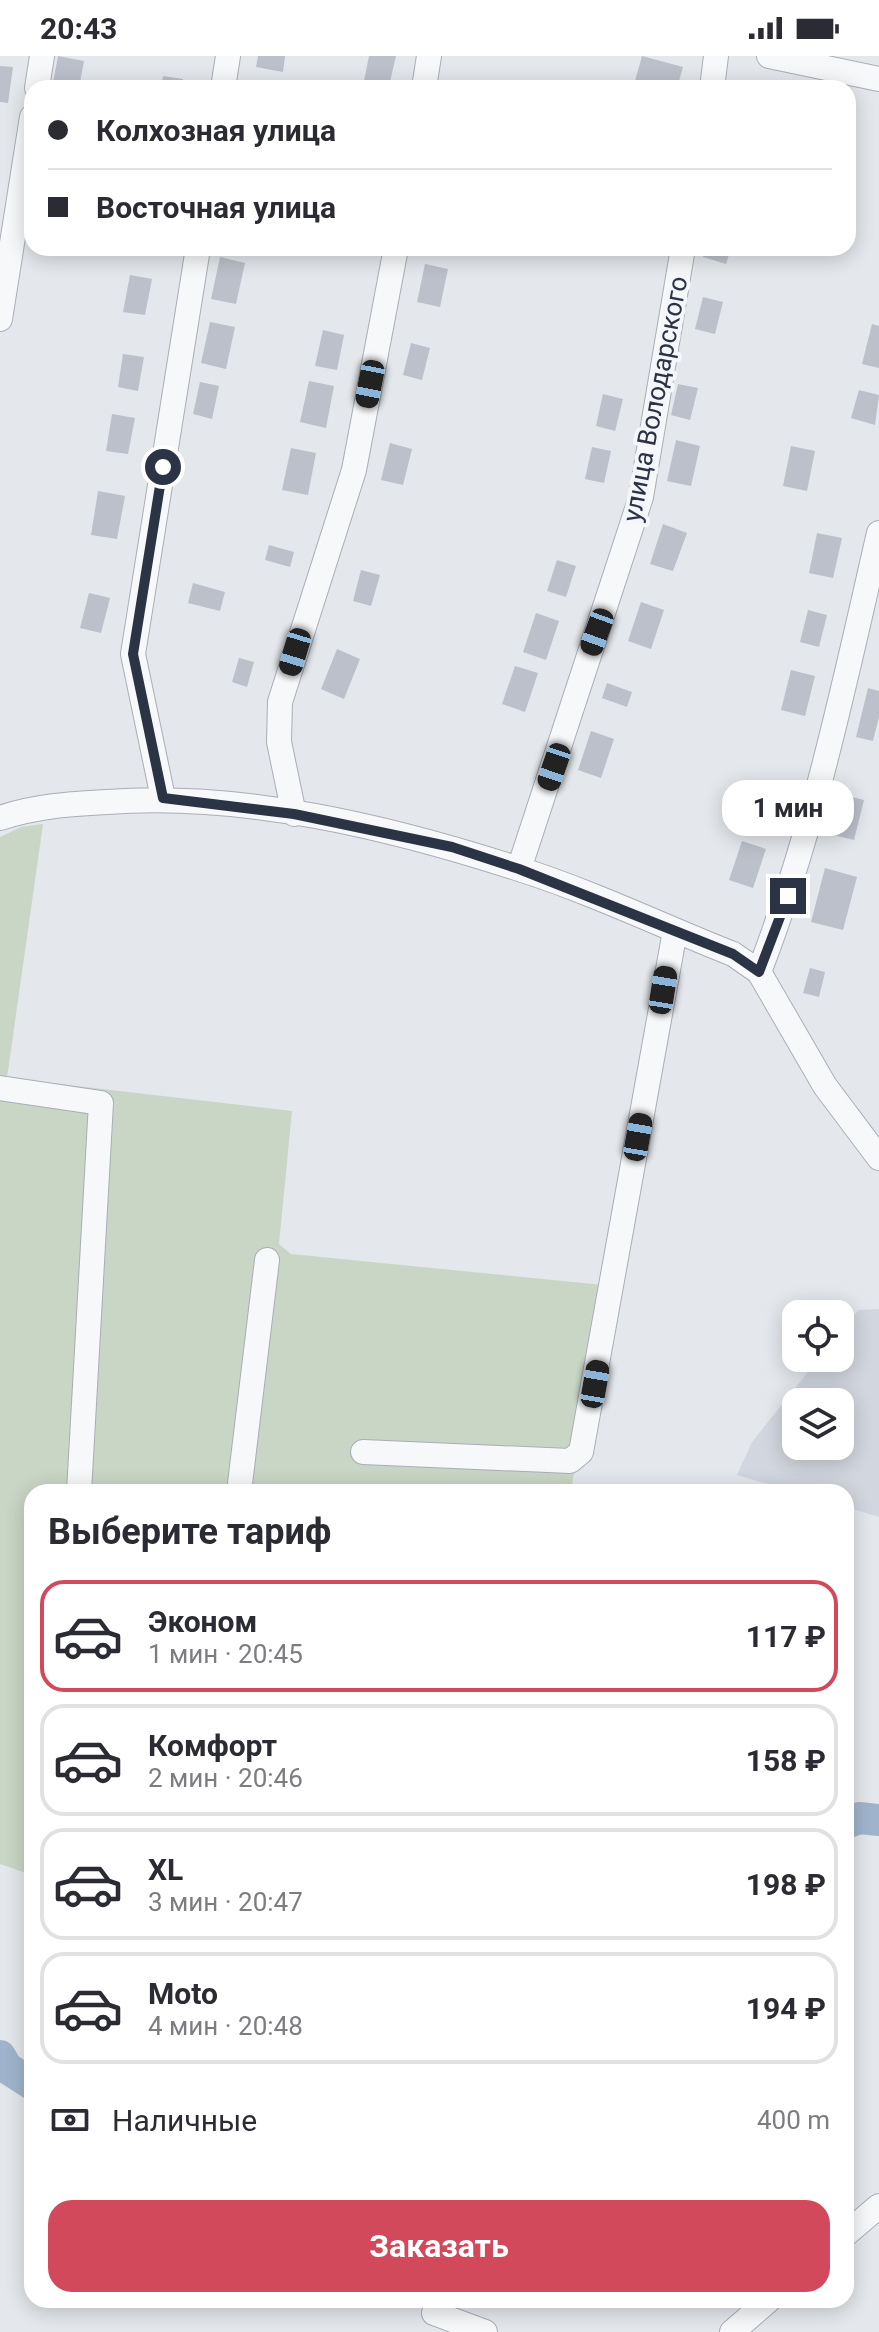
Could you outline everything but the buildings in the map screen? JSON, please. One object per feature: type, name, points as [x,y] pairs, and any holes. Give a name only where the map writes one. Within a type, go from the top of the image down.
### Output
[{"type":"street","points":[[38,80],[42,56]]},
{"type":"street","points":[[224,80],[228,56]]},
{"type":"street","points":[[425,80],[429,56]]},
{"type":"street","points":[[713,80],[716,56]]},
{"type":"street","points":[[769,56],[879,79]]},
{"type":"street","points":[[0,319],[24,168]]},
{"type":"street","points":[[163,798],[133,654],[197,256]]},
{"type":"street","points":[[294,814],[279,742],[280,702],[354,470],[394,256]]},
{"type":"street","name":"улица Володарского","points":[[519,869],[641,497],[682,256]]},
{"type":"street","points":[[759,972],[788,896],[809,823],[879,533]]},
{"type":"street","points":[[0,818],[33,807],[163,798],[294,814],[452,847],[519,869],[733,954],[759,972],[825,1086],[879,1158]]},
{"type":"street","points":[[363,1452],[570,1461],[581,1452],[675,931]]},
{"type":"street","points":[[0,1088],[101,1103],[79,1484]]},
{"type":"street","points":[[240,1484],[267,1260]]},
{"type":"street","points":[[854,2227],[879,2206]]},
{"type":"street","points":[[732,2332],[760,2308]]},
{"type":"street","points":[[434,2313],[485,2332]]},
{"type":"shaded area","points":[[879,1309],[879,1517],[854,1509],[854,1484],[768,1484],[737,1475],[752,1442],[782,1404],[782,1460],[854,1460],[854,1388],[795,1388],[808,1372],[854,1372],[854,1315],[858,1310]]},
{"type":"green space","points":[[43,824],[7,1078],[292,1111],[279,1244],[291,1254],[603,1285],[572,1484],[24,1484],[24,1872],[0,1864],[0,837],[21,827]]},
{"type":"waterway","points":[[854,1820],[879,1820]]},
{"type":"waterway","points":[[0,2056],[7,2068],[24,2079]]},
{"type":"route","points":[[163,467],[133,654],[163,798],[294,814],[452,847],[519,869],[733,954],[759,972],[788,896]]}]
